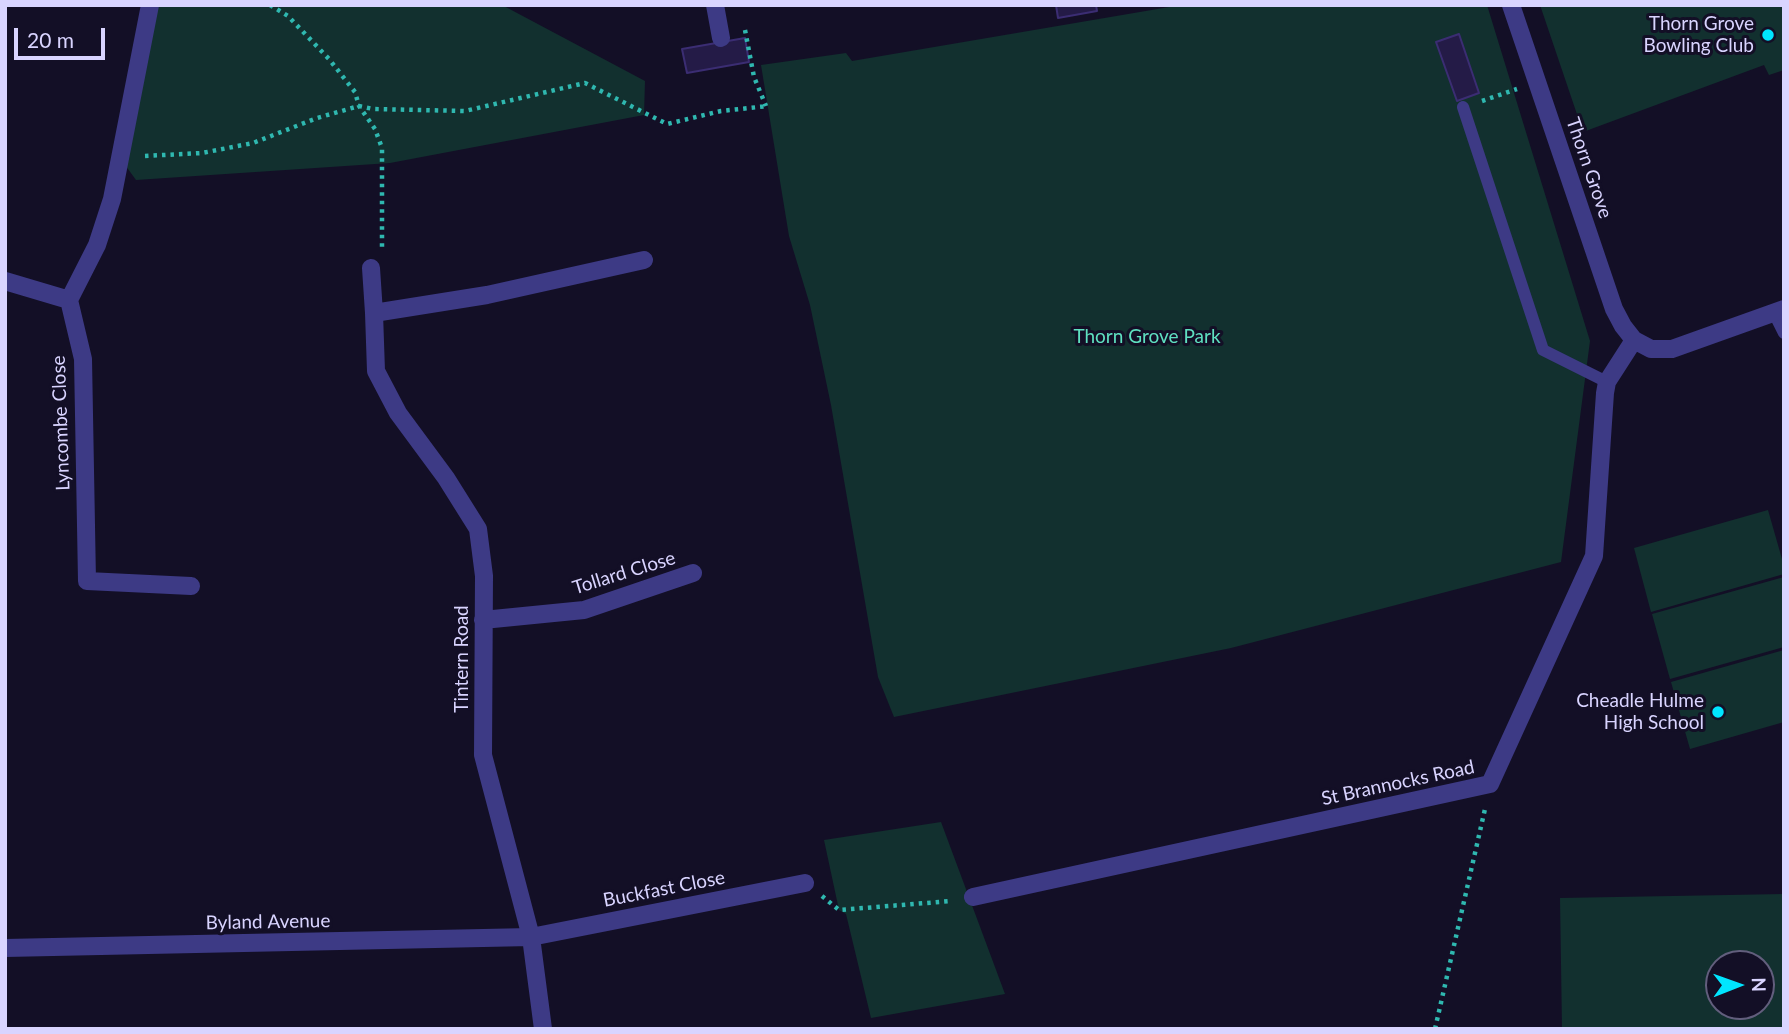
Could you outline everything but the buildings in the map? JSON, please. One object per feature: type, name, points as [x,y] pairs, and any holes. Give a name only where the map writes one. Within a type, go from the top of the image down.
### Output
[{"type":"street","points":[[5,281],[69,300],[97,245],[112,199],[150,5]]},
{"type":"street","points":[[715,5],[721,38]]},
{"type":"street","name":"Thorn Grove","points":[[1511,5],[1614,309],[1634,340]]},
{"type":"street","points":[[374,313],[487,295],[644,260]]},
{"type":"street","name":"Tintern Road","points":[[371,268],[376,371],[398,413],[446,478],[478,529],[484,576],[483,755],[531,937],[543,1029]]},
{"type":"street","name":"Lyncombe Close","points":[[69,300],[83,359],[87,581],[191,586]]},
{"type":"street","points":[[1634,340],[1651,349],[1672,349],[1779,311]]},
{"type":"street","name":"St Brannocks Road","points":[[973,897],[1490,784],[1594,556],[1607,382],[1634,340]]},
{"type":"street","name":"Tollard Close","points":[[483,620],[584,610],[693,573]]},
{"type":"street","name":"Buckfast Close","points":[[531,937],[805,883]]},
{"type":"street","name":"Byland Avenue","points":[[5,948],[531,937]]},
{"type":"lane","points":[[1463,107],[1543,350],[1607,382]]},
{"type":"lane","points":[[1779,311],[1784,333]]},
{"type":"path","points":[[270,5],[288,16],[329,59],[355,92],[359,106],[368,117],[382,148],[382,262],[371,268]]},
{"type":"path","points":[[120,158],[202,153],[253,143],[317,118],[359,106],[373,109],[465,111],[585,83],[667,124],[721,111],[767,106],[754,77],[747,32],[738,23]]},
{"type":"path","points":[[1463,107],[1538,82]]},
{"type":"path","points":[[1435,1029],[1490,784]]},
{"type":"path","points":[[805,883],[839,910],[973,897]]},
{"type":"green space","points":[[150,5],[502,5],[645,81],[644,115],[390,163],[136,180],[120,158]]},
{"type":"green space","name":"Thorn Grove Park","points":[[1181,5],[1487,5],[1590,341],[1561,562],[1231,648],[894,717],[878,677],[831,405],[810,305],[789,236],[761,65],[846,53],[852,61]]},
{"type":"green space","points":[[1540,5],[1784,5],[1784,70],[1769,75],[1764,65],[1583,132]]},
{"type":"green space","points":[[1768,510],[1784,574],[1651,612],[1634,548]]},
{"type":"green space","points":[[1784,577],[1784,647],[1670,679],[1652,614]]},
{"type":"green space","points":[[1784,650],[1784,722],[1690,749],[1671,682]]},
{"type":"green space","points":[[941,822],[1005,994],[871,1018],[846,914],[839,910],[824,840]]},
{"type":"green space","points":[[1784,894],[1784,1029],[1562,1029],[1560,898]]},
{"type":"place","name":"Thorn Grove Bowling Club","points":[[1768,35]]},
{"type":"place","name":"Cheadle Hulme High School","points":[[1718,712]]}]
